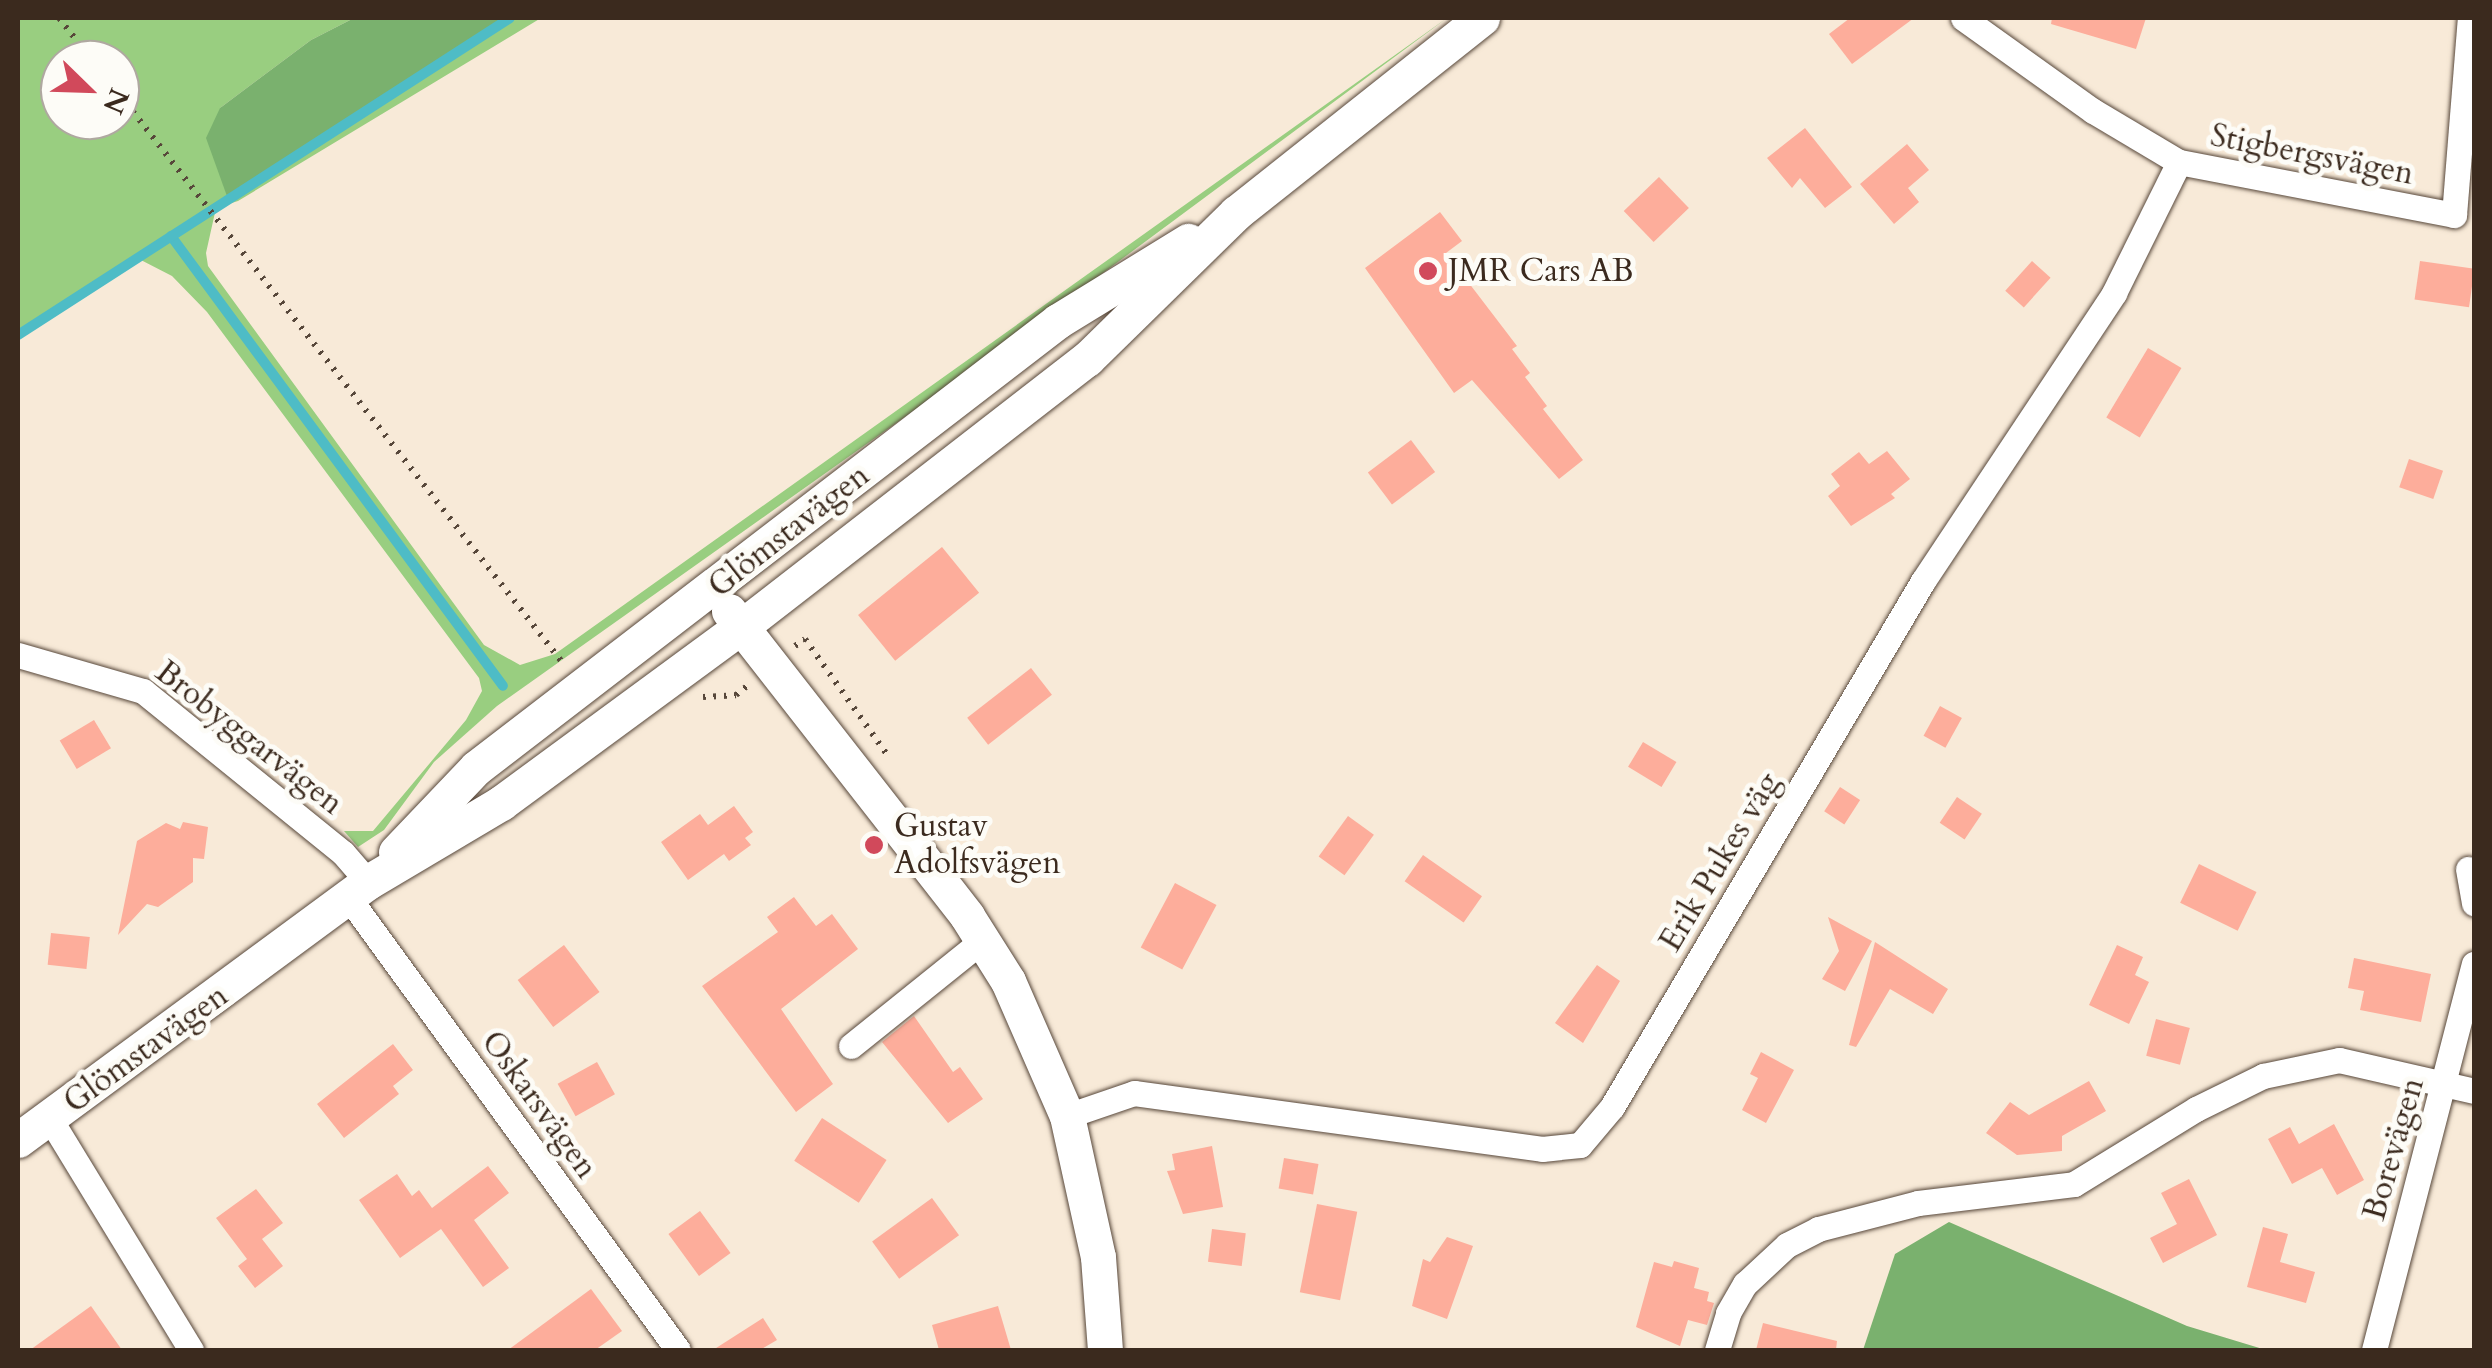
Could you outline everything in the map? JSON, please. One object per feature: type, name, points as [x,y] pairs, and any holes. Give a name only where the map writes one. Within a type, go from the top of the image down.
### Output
[{"type":"main road","name":"Glömstavägen","points":[[18,1140],[358,890],[501,804],[741,627],[1087,359],[1236,213],[1482,18]]},
{"type":"main road","name":"Glömstavägen","points":[[358,890],[476,768],[714,590],[1058,321],[1236,213]]},
{"type":"main road","points":[[714,590],[983,940],[1030,1026],[1067,1116],[1098,1257],[1105,1350]]},
{"type":"street","name":"Stigbergsvägen","points":[[1963,18],[2093,111],[2179,162],[2454,215],[2470,18]]},
{"type":"street","name":"Erik Pukes väg","points":[[1067,1116],[1134,1093],[1542,1149],[1580,1144],[1612,1107],[1923,581],[2114,293],[2179,162]]},
{"type":"street","name":"Brobyggarvägen","points":[[18,655],[143,691],[343,853],[358,890]]},
{"type":"street","points":[[2468,869],[2474,903]]},
{"type":"street","name":"Oskarsvägen","points":[[358,890],[678,1350]]},
{"type":"street","points":[[851,1046],[983,940]]},
{"type":"street","name":"Borevägen","points":[[2374,1350],[2474,964]]},
{"type":"street","points":[[1717,1350],[1728,1313],[1746,1284],[1787,1245],[1818,1228],[1918,1202],[2074,1184],[2196,1108],[2302,1063],[2373,1063],[2474,1091]]},
{"type":"street","points":[[50,1118],[191,1350]]},
{"type":"path","points":[[59,18],[76,40]]},
{"type":"path","points":[[140,122],[556,654]]},
{"type":"green space","points":[[20,18],[354,18],[311,40],[220,108],[510,18],[541,18],[238,201],[216,208],[206,253],[208,266],[484,645],[520,665],[555,654],[1447,18],[995,353],[497,706],[434,762],[384,830],[358,847],[344,831],[373,831],[466,720],[482,691],[479,678],[207,312],[172,276],[137,258],[18,335]]},
{"type":"green space","points":[[354,18],[510,18],[228,199],[206,138],[220,108],[311,40]]},
{"type":"green space","points":[[1949,1222],[2187,1326],[2266,1350],[1863,1350],[1895,1254]]},
{"type":"building","points":[[1850,18],[1914,18],[1852,64],[1829,34]]},
{"type":"building","points":[[2052,18],[2146,18],[2136,49],[2051,24]]},
{"type":"building","points":[[1805,128],[1852,187],[1825,208],[1800,178],[1792,188],[1767,158]]},
{"type":"building","points":[[1907,144],[1929,170],[1908,188],[1919,202],[1894,224],[1860,184]]},
{"type":"building","points":[[1659,177],[1689,208],[1654,242],[1624,211]]},
{"type":"building","points":[[1440,212],[1462,241],[1446,253],[1517,346],[1512,349],[1530,373],[1525,377],[1547,406],[1543,409],[1583,460],[1559,479],[1472,380],[1454,393],[1365,268]]},
{"type":"building","points":[[2032,261],[2051,278],[2024,307],[2005,291]]},
{"type":"building","points":[[2420,261],[2474,269],[2469,307],[2415,300]]},
{"type":"building","points":[[2148,348],[2181,368],[2140,438],[2106,417]]},
{"type":"building","points":[[1411,440],[1435,472],[1392,504],[1368,472]]},
{"type":"building","points":[[1887,451],[1910,479],[1891,494],[1895,498],[1851,526],[1828,496],[1840,486],[1831,474],[1859,452],[1869,464]]},
{"type":"building","points":[[2409,459],[2443,471],[2433,499],[2399,487]]},
{"type":"building","points":[[942,547],[979,593],[895,661],[858,615]]},
{"type":"building","points":[[1031,668],[1052,695],[988,745],[967,718]]},
{"type":"building","points":[[1940,706],[1962,718],[1945,748],[1924,736]]},
{"type":"building","points":[[94,720],[111,748],[77,769],[60,741]]},
{"type":"building","points":[[1643,742],[1676,762],[1661,787],[1628,767]]},
{"type":"building","points":[[1840,787],[1860,800],[1844,824],[1824,811]]},
{"type":"building","points":[[1957,797],[1982,814],[1965,839],[1940,823]]},
{"type":"building","points":[[734,806],[753,832],[745,838],[751,845],[729,861],[724,854],[688,880],[661,842],[700,814],[708,825]]},
{"type":"building","points":[[1348,816],[1374,835],[1344,875],[1319,856]]},
{"type":"building","points":[[183,822],[208,827],[204,859],[193,858],[193,882],[158,907],[147,904],[118,935],[137,841],[166,823],[180,829]]},
{"type":"building","points":[[1423,855],[1482,896],[1464,923],[1405,881]]},
{"type":"building","points":[[2199,864],[2257,892],[2238,931],[2180,903]]},
{"type":"building","points":[[1175,883],[1216,905],[1182,970],[1141,947]]},
{"type":"building","points":[[794,897],[816,926],[832,914],[858,949],[781,1009],[833,1084],[796,1112],[702,986],[778,932],[767,917]]},
{"type":"building","points":[[1828,917],[1872,941],[1845,991],[1822,979],[1839,951]]},
{"type":"building","points":[[51,933],[90,937],[86,969],[48,965]]},
{"type":"building","points":[[1875,942],[1948,989],[1933,1014],[1890,989],[1856,1047],[1849,1045]]},
{"type":"building","points":[[564,945],[600,992],[553,1027],[518,980]]},
{"type":"building","points":[[2117,945],[2143,957],[2135,975],[2149,982],[2129,1024],[2089,1005]]},
{"type":"building","points":[[2354,958],[2431,974],[2421,1022],[2360,1010],[2364,991],[2348,988]]},
{"type":"building","points":[[1597,965],[1620,981],[1583,1043],[1555,1023]]},
{"type":"building","points":[[914,1016],[953,1072],[960,1067],[983,1099],[948,1123],[882,1042]]},
{"type":"building","points":[[2156,1019],[2190,1028],[2180,1065],[2146,1056]]},
{"type":"building","points":[[393,1044],[413,1070],[393,1086],[399,1094],[344,1138],[317,1104]]},
{"type":"building","points":[[1761,1052],[1794,1070],[1766,1123],[1742,1110],[1758,1078],[1750,1074]]},
{"type":"building","points":[[597,1062],[615,1094],[576,1116],[558,1084]]},
{"type":"building","points":[[2089,1081],[2106,1111],[2062,1136],[2062,1151],[2017,1155],[1986,1133],[2010,1102],[2029,1115]]},
{"type":"building","points":[[822,1118],[887,1160],[859,1203],[794,1161]]},
{"type":"building","points":[[2334,1124],[2364,1180],[2337,1195],[2322,1168],[2292,1184],[2268,1139],[2290,1127],[2299,1144]]},
{"type":"building","points":[[1212,1146],[1223,1207],[1183,1214],[1167,1171],[1175,1170],[1172,1154]]},
{"type":"building","points":[[1284,1158],[1318,1164],[1313,1195],[1279,1189]]},
{"type":"building","points":[[488,1166],[509,1193],[474,1220],[509,1268],[483,1287],[441,1229],[400,1258],[359,1200],[397,1174],[412,1196],[419,1190],[432,1208]]},
{"type":"building","points":[[2189,1179],[2217,1235],[2163,1263],[2150,1238],[2177,1224],[2161,1193]]},
{"type":"building","points":[[256,1189],[283,1223],[262,1239],[283,1266],[255,1288],[238,1266],[247,1259],[216,1218]]},
{"type":"building","points":[[932,1198],[959,1235],[899,1279],[872,1241]]},
{"type":"building","points":[[1317,1204],[1357,1212],[1340,1300],[1300,1292]]},
{"type":"building","points":[[700,1211],[731,1253],[699,1276],[668,1234]]},
{"type":"building","points":[[2263,1227],[2288,1234],[2280,1262],[2315,1272],[2306,1303],[2247,1287]]},
{"type":"building","points":[[1212,1229],[1246,1233],[1242,1266],[1208,1262]]},
{"type":"building","points":[[1447,1237],[1473,1246],[1447,1319],[1412,1306],[1423,1259],[1430,1262]]},
{"type":"building","points":[[1674,1261],[1699,1268],[1694,1288],[1709,1292],[1707,1301],[1714,1303],[1707,1325],[1688,1320],[1680,1346],[1636,1327],[1654,1262],[1672,1267]]},
{"type":"building","points":[[591,1289],[622,1331],[595,1350],[508,1350]]},
{"type":"building","points":[[91,1306],[122,1350],[30,1350]]},
{"type":"building","points":[[998,1306],[1011,1350],[939,1350],[932,1325]]},
{"type":"building","points":[[763,1318],[777,1340],[760,1350],[713,1350]]},
{"type":"building","points":[[1763,1323],[1837,1341],[1836,1350],[1756,1350]]},
{"type":"waterway","points":[[18,335],[510,18]]},
{"type":"waterway","points":[[171,236],[503,686]]},
{"type":"place","name":"JMR Cars AB","points":[[1428,271]]},
{"type":"place","name":"Gustav Adolfsvägen","points":[[874,845]]}]
